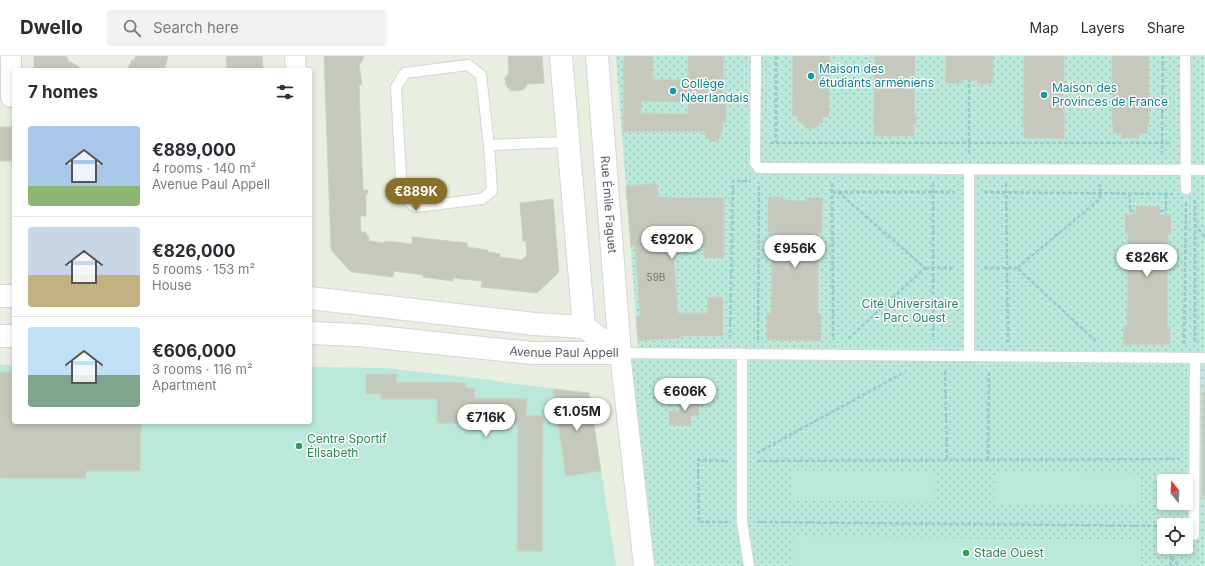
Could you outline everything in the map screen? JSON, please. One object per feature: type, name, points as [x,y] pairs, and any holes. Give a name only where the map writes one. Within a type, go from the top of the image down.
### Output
[{"type":"street","points":[[8,99],[11,56]]},
{"type":"street","points":[[295,56],[296,68]]},
{"type":"street","points":[[561,56],[584,327]]},
{"type":"street","name":"Rue Émile Faguet","points":[[597,56],[620,354]]},
{"type":"street","points":[[0,296],[12,296]]},
{"type":"street","name":"Avenue Paul Appell","points":[[312,298],[527,323],[584,327],[620,354]]},
{"type":"street","name":"Avenue Paul Appell","points":[[312,333],[358,335],[532,354],[620,354]]},
{"type":"street","points":[[0,336],[12,336]]},
{"type":"street","points":[[620,354],[644,566]]},
{"type":"lane","points":[[756,56],[755,164],[759,168],[1205,170]]},
{"type":"lane","points":[[1185,56],[1186,192]]},
{"type":"lane","points":[[468,65],[481,75],[489,145],[492,191],[482,199],[415,207],[402,196],[396,88],[405,73],[468,65]]},
{"type":"lane","points":[[489,145],[568,142]]},
{"type":"lane","points":[[969,169],[969,356]]},
{"type":"lane","points":[[620,354],[833,354],[1200,358],[1194,459],[1194,535]]},
{"type":"lane","points":[[742,354],[742,522],[749,566]]},
{"type":"path","points":[[776,56],[777,143]]},
{"type":"path","points":[[1162,56],[1162,169]]},
{"type":"path","points":[[969,80],[969,169]]},
{"type":"path","points":[[755,142],[1185,142]]},
{"type":"path","points":[[933,169],[933,356],[945,370],[946,460]]},
{"type":"path","points":[[988,460],[989,370],[1008,357],[1006,169]]},
{"type":"path","points":[[1100,169],[1100,199],[1017,268],[1113,358]]},
{"type":"path","points":[[832,180],[833,354]]},
{"type":"path","points":[[729,354],[733,181],[759,181],[758,354]]},
{"type":"path","points":[[832,192],[1166,194],[1186,192],[1184,342]]},
{"type":"path","points":[[833,354],[925,268],[838,192]]},
{"type":"path","points":[[1130,193],[1130,211],[1136,211]]},
{"type":"path","points":[[1160,211],[1166,211],[1166,194]]},
{"type":"path","points":[[1195,194],[1194,340],[1197,344]]},
{"type":"path","points":[[1195,224],[1205,238]]},
{"type":"path","points":[[742,461],[933,356]]},
{"type":"path","points":[[1157,526],[698,522],[698,460],[1194,459]]},
{"type":"path","points":[[1171,557],[1171,566]]},
{"type":"path","points":[[1171,557],[1179,566]]},
{"type":"green space","name":"Cité Universitaire - Parc Ouest","points":[[616,56],[1205,56],[1205,566],[652,566],[630,360],[639,357]]},
{"type":"green space","name":"Centre Sportif Élisabeth","points":[[0,365],[12,365],[12,424],[312,424],[312,367],[385,368],[589,393],[616,566],[0,566]]},
{"type":"green space","points":[[793,470],[935,471],[934,502],[793,500]]},
{"type":"green space","points":[[995,472],[1140,474],[1140,505],[994,503]]},
{"type":"green space","name":"Stade Ouest","points":[[794,537],[1139,540],[1139,566],[793,566]]},
{"type":"building","points":[[34,56],[66,56],[70,63],[71,62],[79,67],[79,68],[34,68]]},
{"type":"building","points":[[136,56],[168,56],[165,68],[128,68],[132,60],[134,60]]},
{"type":"building","points":[[262,56],[263,68],[227,68],[226,57]]},
{"type":"building","points":[[324,56],[364,56],[362,62],[359,64],[362,85],[359,85],[363,190],[368,190],[368,193],[366,194],[366,216],[360,216],[361,232],[365,232],[369,237],[369,241],[412,244],[412,237],[467,243],[467,247],[488,250],[488,252],[500,254],[500,257],[522,260],[527,255],[526,241],[523,241],[520,203],[553,199],[559,272],[537,293],[481,287],[482,281],[453,278],[453,281],[394,271],[393,277],[353,272],[349,270],[331,248]]},
{"type":"building","points":[[508,56],[542,56],[544,83],[528,84],[523,90],[511,91],[506,86],[505,78],[509,73]]},
{"type":"building","name":"Collège Néerlandais","points":[[624,56],[653,56],[653,79],[688,80],[688,56],[724,56],[723,102],[726,102],[726,122],[723,123],[720,139],[715,142],[710,141],[704,132],[623,132]],"holes":[[[641,101],[688,102],[688,114],[641,113]]]},
{"type":"building","name":"Maison des étudiants arméniens","points":[[793,56],[830,56],[829,117],[823,117],[823,123],[814,129],[807,129],[800,122],[798,122],[798,116],[792,116]]},
{"type":"building","points":[[875,56],[915,56],[914,114],[916,113],[916,124],[914,124],[914,136],[874,136]]},
{"type":"building","points":[[946,56],[993,56],[993,84],[978,84],[979,81],[969,80],[961,80],[961,84],[945,83]]},
{"type":"building","name":"Maison des Provinces de France","points":[[1024,56],[1064,56],[1064,139],[1024,138]]},
{"type":"building","points":[[1112,56],[1149,56],[1149,125],[1147,125],[1148,133],[1139,134],[1139,138],[1121,138],[1121,133],[1113,133]]},
{"type":"building","points":[[0,127],[12,127],[12,161],[0,161]]},
{"type":"building","points":[[657,183],[658,197],[724,198],[724,258],[704,258],[704,235],[672,235],[678,313],[707,313],[708,297],[723,297],[723,336],[680,336],[680,338],[638,341],[636,316],[640,316],[635,246],[631,246],[626,186]]},
{"type":"building","points":[[768,197],[782,197],[786,200],[805,201],[809,197],[823,198],[822,233],[818,233],[818,313],[821,314],[821,341],[767,340],[767,313],[771,313],[772,233],[768,233]]},
{"type":"building","points":[[1136,206],[1160,207],[1160,215],[1171,215],[1171,234],[1168,234],[1167,327],[1170,327],[1170,345],[1123,345],[1124,326],[1127,326],[1128,233],[1125,233],[1125,214],[1136,215]]},
{"type":"building","points":[[672,235],[704,235],[704,245],[673,244]]},
{"type":"building","points":[[0,372],[12,372],[12,424],[141,424],[140,471],[86,471],[86,478],[0,478]]},
{"type":"building","points":[[366,374],[397,374],[396,382],[466,383],[466,388],[475,388],[474,398],[527,399],[526,415],[543,416],[542,551],[517,551],[518,424],[437,423],[437,399],[381,399],[381,394],[366,394]]},
{"type":"building","points":[[553,389],[589,393],[601,471],[566,476]]},
{"type":"building","points":[[1203,392],[1205,392],[1205,499],[1204,495],[1202,495]]},
{"type":"building","points":[[687,395],[699,395],[699,416],[691,416],[691,426],[669,425],[669,411],[679,411],[679,401],[686,401]]},
{"type":"place","name":"Maison des étudiants arméniens","points":[[811,76]]},
{"type":"place","name":"Collège Néerlandais","points":[[673,91]]},
{"type":"place","name":"Maison des Provinces de France","points":[[1044,95]]},
{"type":"place","name":"Centre Sportif Élisabeth","points":[[299,446]]},
{"type":"place","name":"Stade Ouest","points":[[966,553]]}]
